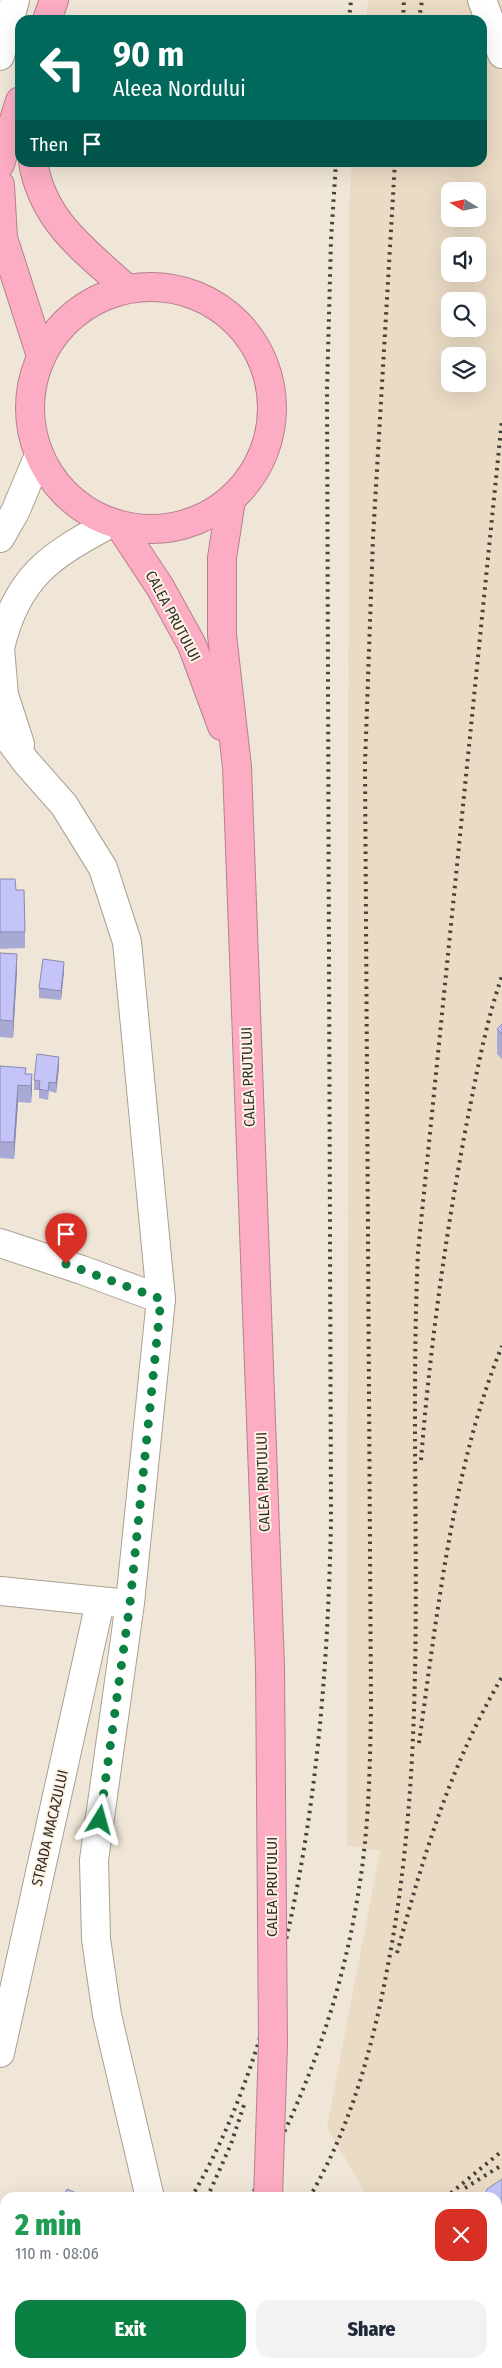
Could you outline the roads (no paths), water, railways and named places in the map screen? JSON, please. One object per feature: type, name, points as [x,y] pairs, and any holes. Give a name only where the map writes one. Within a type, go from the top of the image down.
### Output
[{"type":"highway","points":[[49,15],[54,0]]},
{"type":"highway","points":[[0,164],[15,116]]},
{"type":"highway","points":[[34,167],[36,181],[49,211],[68,234],[126,288]]},
{"type":"highway","points":[[0,186],[3,238],[41,356]]},
{"type":"highway","points":[[148,285],[169,287],[190,292],[214,303],[234,318],[251,337],[263,360],[271,384],[270,435],[262,459],[249,481],[232,500],[207,516],[178,527],[148,530],[115,524],[88,512],[68,496],[51,477],[39,455],[32,431],[30,405],[33,380],[41,356],[52,336],[85,306],[105,295],[126,288],[148,285]]},
{"type":"highway","name":"CALEA PRUTULUI","points":[[232,500],[222,558],[222,635],[237,767],[270,1666],[273,2046],[268,2192]]},
{"type":"highway","name":"CALEA PRUTULUI","points":[[115,524],[160,587],[192,645],[237,767]]},
{"type":"street","points":[[0,56],[15,0]]},
{"type":"street","points":[[482,0],[502,54]]},
{"type":"street","points":[[0,538],[15,512],[39,455]]},
{"type":"street","points":[[26,762],[4,695],[0,648],[7,619],[19,595],[44,565],[74,543],[115,524]]},
{"type":"street","points":[[0,727],[26,762],[64,805],[103,868],[126,942],[161,1299],[130,1603],[94,1860],[96,1939],[107,2015],[149,2192]]},
{"type":"street","points":[[0,1243],[161,1299]]},
{"type":"street","points":[[0,1590],[100,1602],[130,1603]]},
{"type":"street","name":"STRADA MACAZULUI","points":[[0,2053],[100,1602]]},
{"type":"railway","points":[[350,15],[351,0]]},
{"type":"railway","points":[[403,15],[404,0]]},
{"type":"railway","points":[[420,15],[422,0]]},
{"type":"railway","points":[[194,2192],[220,2144],[243,2087],[263,2029],[279,1969],[292,1914],[311,1803],[318,1746],[327,1633],[331,1520],[327,391],[331,240],[336,167]]},
{"type":"railway","points":[[253,2192],[288,2125],[319,2048],[332,2008],[352,1928],[367,1820],[371,1707],[365,764],[373,538],[395,167]]},
{"type":"railway","points":[[312,2192],[337,2143],[359,2085],[382,1995],[402,1877],[410,1788],[414,1699],[416,1609],[415,1341],[418,1252],[502,419]]},
{"type":"railway","points":[[421,1460],[439,1293],[451,1210],[481,1051],[502,976]]},
{"type":"railway","points":[[419,1743],[440,1593],[459,1490],[485,1392],[502,1346]]},
{"type":"railway","points":[[397,1953],[417,1881],[440,1811],[467,1744],[502,1677]]},
{"type":"railway","points":[[210,2192],[231,2144],[244,2105]]},
{"type":"railway","points":[[452,2192],[502,2151]]},
{"type":"railway","points":[[465,2188],[502,2165]]}]
